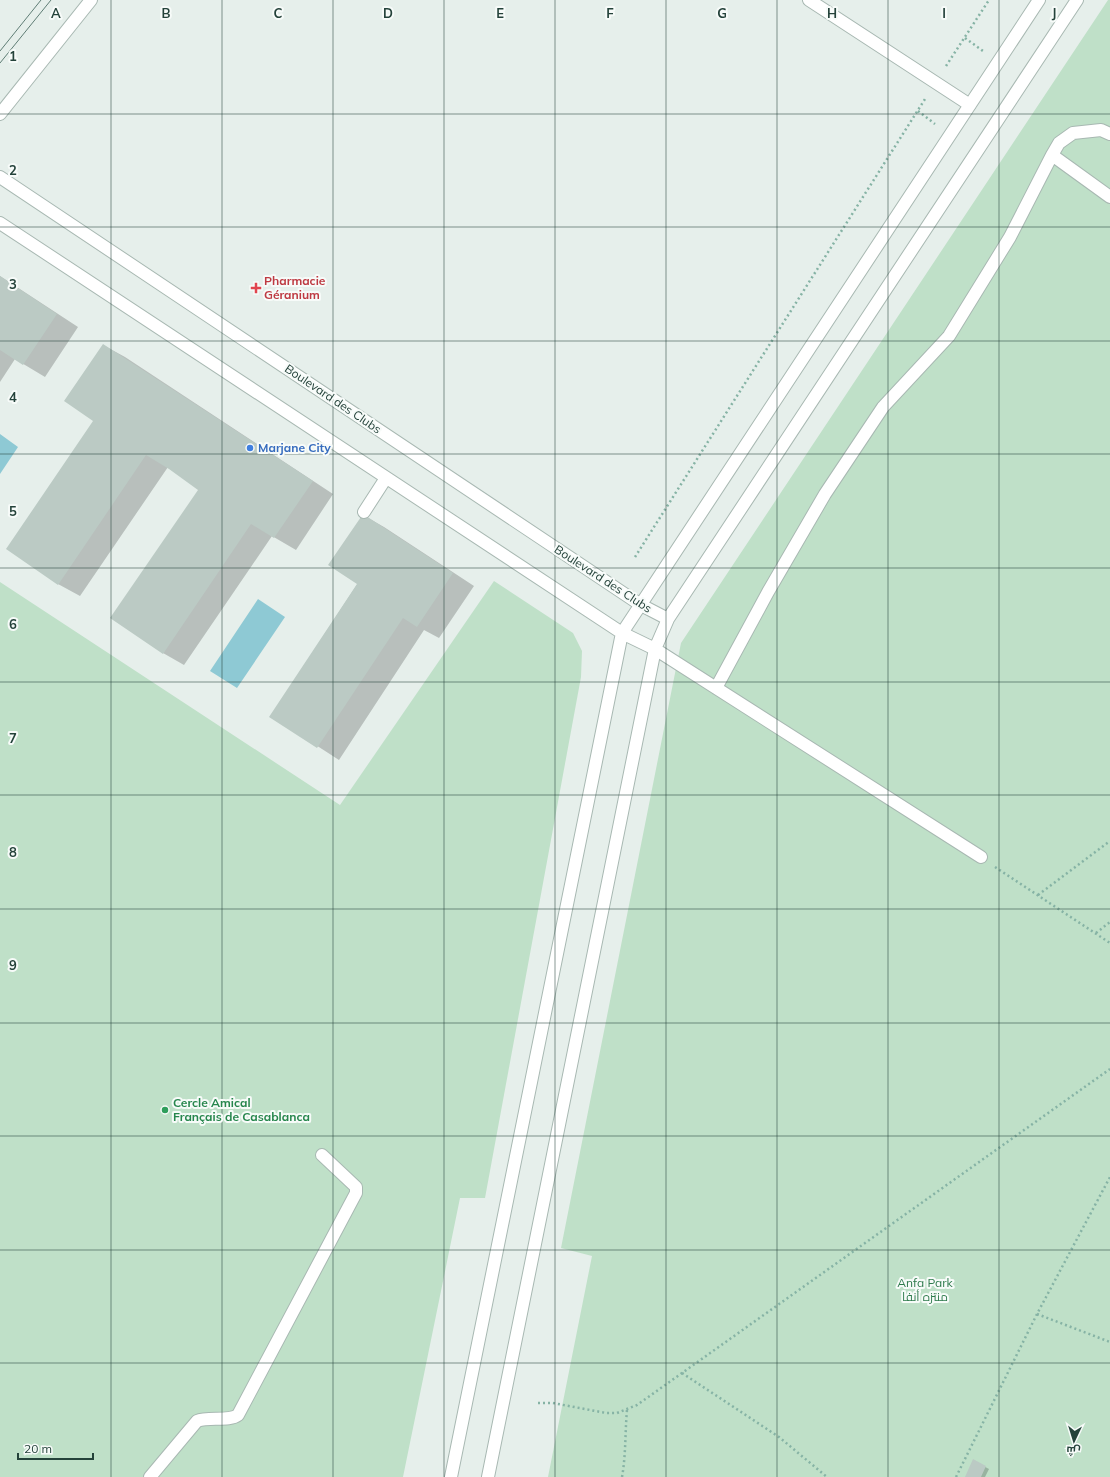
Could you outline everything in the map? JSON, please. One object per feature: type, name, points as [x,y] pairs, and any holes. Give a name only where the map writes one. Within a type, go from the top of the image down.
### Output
[{"type":"street","points":[[0,114],[91,0]]},
{"type":"street","points":[[809,0],[970,105]]},
{"type":"street","points":[[451,1477],[622,633],[1039,0]]},
{"type":"street","points":[[488,1477],[655,649],[668,619],[1077,0]]},
{"type":"street","points":[[716,688],[768,592],[825,494],[883,407],[948,336],[1010,236],[1059,143],[1073,133],[1101,130],[1110,134]]},
{"type":"street","points":[[1052,155],[1110,197]]},
{"type":"street","name":"Boulevard des Clubs","points":[[0,176],[640,605],[668,619]]},
{"type":"street","points":[[0,223],[622,633],[655,649],[981,857]]},
{"type":"street","points":[[364,512],[386,478]]},
{"type":"street","points":[[150,1477],[197,1421],[202,1419],[233,1418],[238,1415],[356,1193],[356,1187],[322,1155]]},
{"type":"path","points":[[636,557],[989,0]]},
{"type":"path","points":[[1038,895],[1110,841]]},
{"type":"path","points":[[981,857],[1110,943]]},
{"type":"path","points":[[1096,933],[1110,922]]},
{"type":"path","points":[[538,1402],[553,1403],[606,1413],[617,1413],[637,1405],[1110,1070]]},
{"type":"path","points":[[956,1477],[1037,1314],[1110,1177]]},
{"type":"path","points":[[1037,1314],[1110,1342]]},
{"type":"path","points":[[682,1373],[779,1437],[827,1477]]},
{"type":"path","points":[[622,1477],[625,1456],[627,1410]]},
{"type":"green space","name":"Anfa Park منتزه أنفا","points":[[1108,0],[1110,0],[1110,1477],[548,1477],[592,1256],[561,1248],[681,643]]},
{"type":"green space","name":"Cercle Amical Français de Casablanca","points":[[494,581],[573,633],[582,651],[581,677],[485,1198],[460,1198],[403,1477],[0,1477],[0,582],[340,805]]},
{"type":"water","points":[[0,434],[18,447],[0,474]]},
{"type":"water","points":[[258,599],[285,617],[237,688],[210,671]]},
{"type":"building","points":[[0,276],[57,314],[23,365],[0,350]]},
{"type":"building","points":[[103,344],[313,481],[274,538],[251,524],[163,654],[110,618],[198,490],[169,469],[146,455],[58,585],[6,549],[93,421],[64,401]]},
{"type":"building","points":[[363,514],[453,573],[417,627],[403,618],[317,748],[269,717],[357,584],[328,565]]},
{"type":"building","points":[[973,1459],[986,1466],[981,1477],[965,1477]]},
{"type":"tram line","points":[[0,51],[41,0]]},
{"type":"tram line","points":[[0,63],[51,0]]},
{"type":"place","name":"Pharmacie Géranium","points":[[256,288]]},
{"type":"place","name":"Marjane City","points":[[250,448]]},
{"type":"place","name":"Cercle Amical Français de Casablanca","points":[[165,1110]]}]
